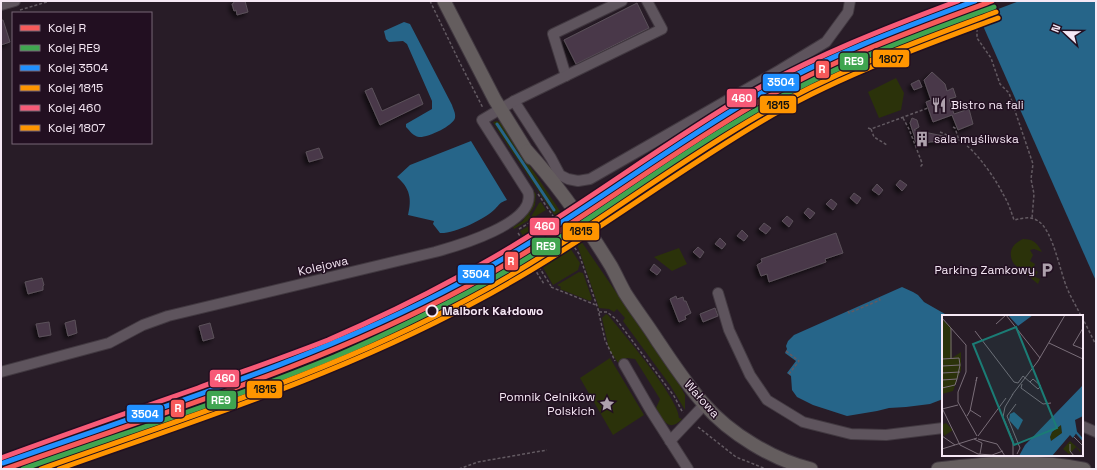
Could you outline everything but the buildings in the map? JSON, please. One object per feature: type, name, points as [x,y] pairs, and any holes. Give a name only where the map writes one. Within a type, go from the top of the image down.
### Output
[{"type":"main road","name":"Wałowa","points":[[444,1],[501,109],[541,176],[585,243],[605,271],[624,292],[684,379],[704,405],[727,426],[756,446],[779,458],[811,469]]},
{"type":"main road","points":[[938,469],[1014,462],[1046,463],[1084,469]]},
{"type":"street","points":[[566,76],[553,34],[622,1]]},
{"type":"street","points":[[501,109],[514,101],[662,29],[647,1]]},
{"type":"street","points":[[514,101],[551,158],[560,175],[568,179],[578,181],[590,179],[826,42],[848,12],[850,1]]},
{"type":"street","points":[[1,5],[15,6]]},
{"type":"street","name":"Kolejowa","points":[[1,372],[109,343],[143,325],[168,316],[435,252],[466,243],[503,226],[523,212],[529,202],[529,196],[528,192],[482,120],[501,109]]},
{"type":"street","points":[[718,293],[729,330],[750,375],[767,400],[803,422],[851,434],[886,435],[942,428]]},
{"type":"street","points":[[624,364],[651,411],[688,469]]},
{"type":"street","points":[[670,440],[704,405]]},
{"type":"street","points":[[1083,426],[1096,432]]},
{"type":"path","points":[[15,6],[50,1]]},
{"type":"path","points":[[966,1],[977,26],[977,38],[991,58],[1000,84],[1008,93],[1033,164],[1030,179],[1034,194],[1032,218]]},
{"type":"path","points":[[868,128],[871,129],[928,108]]},
{"type":"path","points":[[902,117],[909,129],[922,163],[920,167]]},
{"type":"path","points":[[953,127],[963,143]]},
{"type":"path","points":[[871,129],[874,137],[887,145]]},
{"type":"path","points":[[940,132],[960,140]]},
{"type":"path","points":[[967,146],[984,165],[1003,193],[1014,220],[1032,218],[1043,225],[1050,237],[1067,288],[1081,315]]},
{"type":"path","points":[[554,219],[579,254],[599,312],[608,312],[616,319],[674,396],[683,413]]},
{"type":"path","points":[[534,220],[541,232]]},
{"type":"path","points":[[519,229],[531,222]]},
{"type":"path","points":[[518,232],[524,242]]},
{"type":"path","points":[[539,267],[551,286],[597,305]]},
{"type":"path","points":[[534,268],[544,284]]},
{"type":"path","points":[[848,311],[849,313],[880,300],[879,298]]},
{"type":"path","points":[[1083,319],[1096,345]]},
{"type":"path","points":[[786,351],[799,360],[789,374]]},
{"type":"path","points":[[696,426],[736,457],[766,469]]},
{"type":"path","points":[[459,469],[478,462],[547,450]]},
{"type":"green space","points":[[896,78],[904,93],[901,110],[879,118],[868,92]]},
{"type":"green space","points":[[497,121],[501,123],[566,220],[564,221],[561,216],[562,222],[556,217],[493,122]]},
{"type":"green space","points":[[514,162],[536,194],[535,205],[529,215],[531,217],[541,202],[546,210],[514,229],[513,227],[523,221],[526,215],[524,213],[531,204]]},
{"type":"green space","points":[[549,216],[556,226],[550,230],[548,228],[543,231],[539,225],[542,223],[541,220]]},
{"type":"green space","points":[[534,223],[540,232],[526,241],[520,231]]},
{"type":"green space","points":[[1023,239],[1035,242],[1042,252],[1034,249],[1030,250],[1033,255],[1030,261],[1035,264],[1033,269],[1038,272],[1035,277],[1040,279],[1038,284],[1014,264],[1012,260],[1011,253],[1013,246]]},
{"type":"green space","points":[[581,241],[679,384],[685,395],[685,410],[670,385],[623,321],[625,318],[617,309],[614,312],[609,309],[599,308],[577,244]]},
{"type":"green space","points":[[566,242],[580,263],[578,270],[553,285],[541,264],[561,252],[558,246]]},
{"type":"green space","points":[[679,248],[687,264],[672,271],[654,257]]},
{"type":"green space","points":[[579,272],[583,273],[592,299],[590,301],[560,289],[561,287],[557,285]]},
{"type":"green space","points":[[606,314],[637,350],[661,382],[677,409],[679,418],[682,419],[677,423],[669,425],[663,420],[656,408],[660,399],[635,359],[627,358],[618,363],[609,349],[602,318]]},
{"type":"green space","points":[[610,358],[644,415],[613,435],[580,378]]},
{"type":"water","points":[[972,1],[1096,1],[1096,281]]},
{"type":"water","points":[[404,22],[410,24],[452,105],[455,114],[455,118],[450,124],[439,131],[423,137],[413,134],[406,127],[406,124],[432,109],[432,101],[407,44],[403,41],[389,42],[386,39],[384,31]]},
{"type":"water","points":[[471,141],[507,200],[501,203],[491,213],[477,221],[446,233],[440,233],[433,224],[434,221],[408,215],[410,204],[409,194],[405,185],[397,177],[410,165]]},
{"type":"water","points":[[902,287],[918,295],[924,302],[945,314],[942,315],[942,399],[930,404],[889,408],[847,416],[813,405],[797,397],[792,390],[791,376],[787,373],[796,361],[785,353],[788,341],[794,335]]},
{"type":"pier","points":[[980,1],[1019,1],[977,17],[971,4]]},
{"type":"waterway","points":[[497,124],[554,210]]},
{"type":"rail line","name":"460","points":[[1,458],[328,340],[394,310],[458,277],[532,234],[711,116],[773,80],[851,43],[958,1]]},
{"type":"rail line","name":"3504","points":[[3,463],[236,381],[294,359],[407,310],[462,282],[536,239],[679,144],[778,84],[861,45],[975,1]]},
{"type":"rail line","name":"R","points":[[5,469],[239,387],[297,365],[411,315],[503,266],[575,221],[718,126],[783,88],[841,60],[992,1]]},
{"type":"rail line","name":"RE9","points":[[23,469],[257,387],[334,357],[384,334],[450,302],[505,272],[578,226],[686,153],[760,108],[845,65],[934,29],[994,7]]},
{"type":"rail line","name":"1815","points":[[41,469],[260,391],[368,348],[420,324],[472,297],[546,254],[688,159],[761,114],[818,84],[876,58],[996,12]]},
{"type":"rail line","name":"1807","points":[[59,469],[217,413],[321,374],[423,328],[473,303],[547,260],[726,143],[790,105],[878,64],[998,18]]},
{"type":"place","name":"Bistro na fali","points":[[939,105]]},
{"type":"place","name":"sala myśliwska","points":[[922,139]]},
{"type":"place","name":"Parking Zamkowy","points":[[1047,270]]},
{"type":"place","name":"Malbork Kałdowo","points":[[432,311]]},
{"type":"place","name":"Pomnik Celników Polskich","points":[[607,404]]}]
